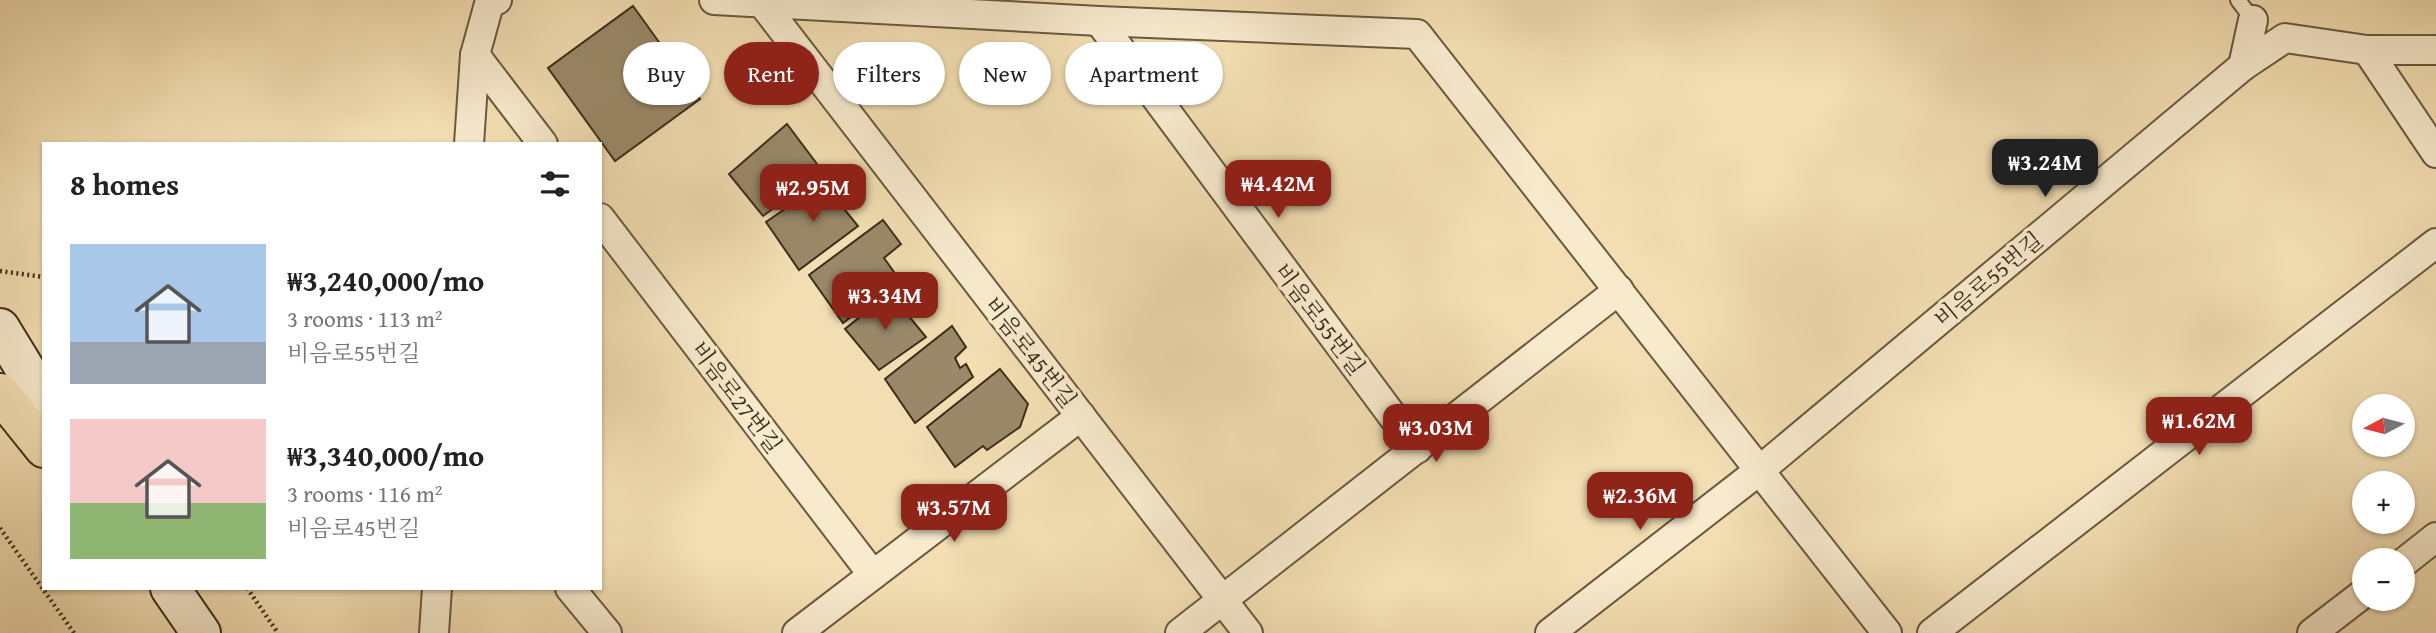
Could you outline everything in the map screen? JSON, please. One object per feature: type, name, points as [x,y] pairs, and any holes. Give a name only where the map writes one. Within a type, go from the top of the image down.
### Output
[{"type":"highway","points":[[0,393],[42,446]]},
{"type":"main road","points":[[0,328],[42,397]]},
{"type":"main road","points":[[171,590],[201,633]]},
{"type":"street","points":[[714,0],[762,4],[1099,15],[1417,34],[1887,633]]},
{"type":"street","points":[[469,142],[475,55],[493,2]]},
{"type":"street","name":"비음로45번길","points":[[762,4],[1248,633]]},
{"type":"street","points":[[2243,66],[2246,10]]},
{"type":"street","name":"비음로55번길","points":[[1099,15],[1416,449]]},
{"type":"street","name":"비음로55번길","points":[[1550,633],[1760,470],[2243,66],[2285,38],[2367,50],[2436,50]]},
{"type":"street","points":[[2367,50],[2436,153]]},
{"type":"street","points":[[475,55],[541,142]]},
{"type":"street","name":"비음로27번길","points":[[602,221],[873,575]]},
{"type":"street","points":[[1932,633],[2436,243]]},
{"type":"street","points":[[1180,633],[1619,290]]},
{"type":"street","points":[[797,633],[1081,416]]},
{"type":"street","points":[[2415,554],[2436,537]]},
{"type":"street","points":[[434,633],[437,590]]},
{"type":"street","points":[[572,590],[607,633]]},
{"type":"street","points":[[2312,633],[2352,602]]},
{"type":"path","points":[[0,271],[42,277]]},
{"type":"path","points":[[0,528],[42,588]]},
{"type":"path","points":[[44,590],[74,633]]},
{"type":"path","points":[[248,590],[278,633]]},
{"type":"building","points":[[633,6],[659,42],[623,42],[623,105],[692,105],[615,161],[548,68]]},
{"type":"building","points":[[787,124],[823,172],[763,216],[729,174]]},
{"type":"building","points":[[830,178],[847,199],[840,204],[858,226],[799,270],[766,222]]},
{"type":"building","points":[[883,220],[901,244],[884,258],[899,279],[843,323],[809,275]]},
{"type":"building","points":[[890,293],[926,337],[879,370],[845,329]]},
{"type":"building","points":[[952,326],[966,347],[955,358],[960,368],[966,364],[973,377],[915,423],[885,379]]},
{"type":"building","points":[[1000,369],[1028,404],[1020,427],[987,450],[983,446],[955,467],[927,427]]}]
